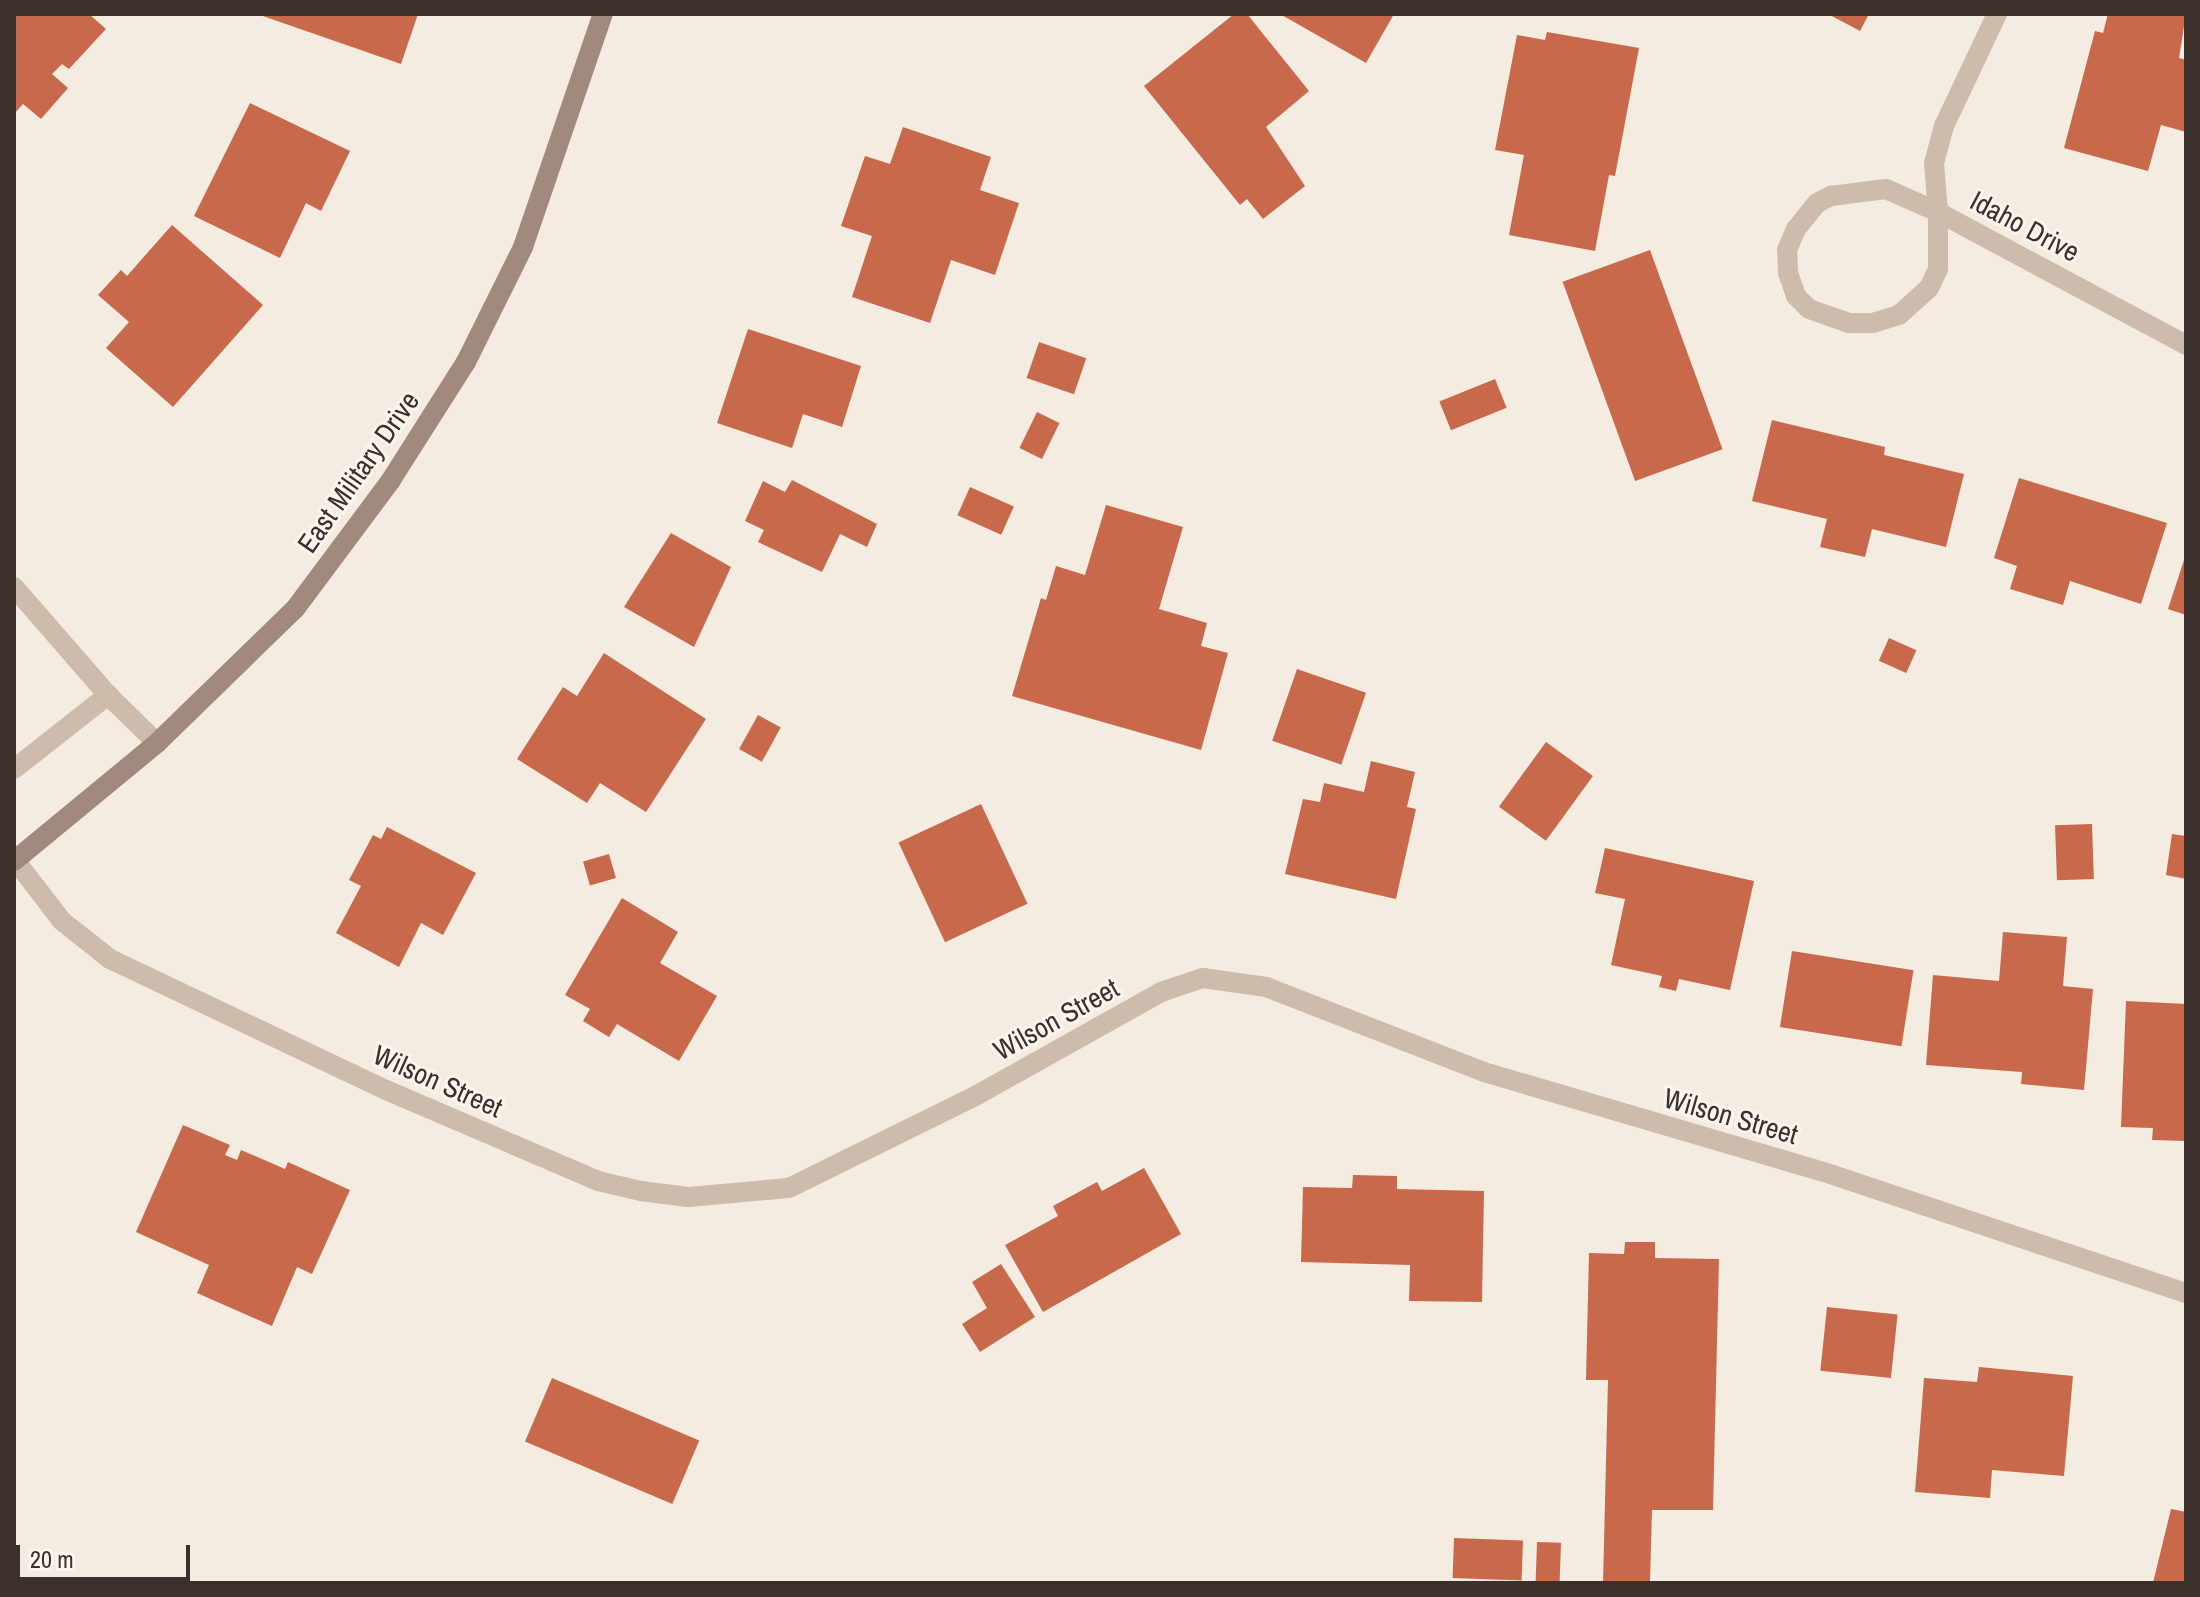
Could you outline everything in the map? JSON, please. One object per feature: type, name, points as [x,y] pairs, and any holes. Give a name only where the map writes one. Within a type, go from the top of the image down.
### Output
[{"type":"street","name":"East Military Drive","points":[[15,860],[157,743],[295,609],[391,480],[466,362],[523,247],[603,14]]},
{"type":"street","name":"Idaho Drive","points":[[1997,14],[1944,126],[1934,163],[1938,212],[2186,345]]},
{"type":"street","points":[[1886,189],[1938,212],[1938,269],[1920,300],[1899,315],[1849,323],[1825,317],[1796,296],[1787,250],[1796,229],[1817,203],[1848,190],[1886,189]]},
{"type":"street","points":[[14,587],[108,695],[157,743]]},
{"type":"street","points":[[14,769],[108,695]]},
{"type":"street","name":"Wilson Street","points":[[15,860],[62,921],[110,959],[386,1090],[598,1181],[641,1191],[688,1197],[789,1188],[977,1095],[1161,992],[1203,978],[1266,987],[1484,1072],[1833,1175],[2186,1293]]},
{"type":"building","points":[[14,14],[89,14],[106,29],[69,69],[62,64],[52,74],[68,88],[41,119],[23,104],[14,114]]},
{"type":"building","points":[[257,14],[418,14],[401,64]]},
{"type":"building","points":[[1234,14],[1247,14],[1309,91],[1266,127],[1305,186],[1263,219],[1247,199],[1240,205],[1144,86]]},
{"type":"building","points":[[1280,14],[1394,14],[1366,63]]},
{"type":"building","points":[[1828,14],[1869,14],[1860,31]]},
{"type":"building","points":[[2108,14],[2186,14],[2179,58],[2186,60],[2186,132],[2161,125],[2148,171],[2064,148],[2095,31],[2103,33]]},
{"type":"building","points":[[1547,32],[1639,48],[1615,176],[1609,175],[1595,251],[1509,235],[1524,155],[1495,150],[1517,35],[1545,40]]},
{"type":"building","points":[[250,103],[350,151],[321,211],[306,203],[280,258],[194,216]]},
{"type":"building","points":[[903,127],[991,157],[980,190],[1019,203],[995,275],[951,260],[930,323],[852,297],[872,236],[841,226],[865,156],[890,164]]},
{"type":"building","points":[[172,225],[263,305],[173,407],[106,348],[129,322],[98,295],[121,270],[127,276]]},
{"type":"building","points":[[1650,250],[1723,449],[1635,481],[1563,282]]},
{"type":"building","points":[[748,329],[861,366],[842,427],[803,414],[792,448],[717,423]]},
{"type":"building","points":[[1039,342],[1086,358],[1074,394],[1027,378]]},
{"type":"building","points":[[1495,379],[1507,408],[1451,430],[1439,401]]},
{"type":"building","points":[[1037,412],[1059,423],[1042,459],[1019,448]]},
{"type":"building","points":[[1772,420],[1885,447],[1884,455],[1964,474],[1946,547],[1872,529],[1865,557],[1820,547],[1827,519],[1752,501]]},
{"type":"building","points":[[2019,478],[2167,523],[2141,604],[2070,581],[2063,605],[2010,589],[2017,566],[1994,558]]},
{"type":"building","points":[[792,480],[877,524],[867,547],[840,534],[822,572],[758,542],[764,530],[745,521],[763,481],[785,492]]},
{"type":"building","points":[[970,487],[1014,507],[1001,535],[957,515]]},
{"type":"building","points":[[1106,505],[1183,527],[1159,609],[1207,623],[1201,646],[1228,653],[1201,750],[1012,696],[1041,598],[1046,600],[1056,566],[1085,575]]},
{"type":"building","points":[[671,533],[731,567],[694,647],[624,607]]},
{"type":"building","points":[[2186,557],[2186,615],[2168,609]]},
{"type":"building","points":[[1889,638],[1916,650],[1906,673],[1879,661]]},
{"type":"building","points":[[604,653],[706,719],[646,812],[600,783],[587,803],[517,759],[563,687],[577,696]]},
{"type":"building","points":[[1297,669],[1366,693],[1341,765],[1272,741]]},
{"type":"building","points":[[758,715],[781,728],[762,762],[739,749]]},
{"type":"building","points":[[1546,742],[1593,776],[1546,841],[1499,807]]},
{"type":"building","points":[[1371,761],[1415,772],[1407,807],[1416,809],[1396,899],[1285,874],[1303,799],[1320,802],[1324,783],[1364,792]]},
{"type":"building","points":[[981,804],[1027,904],[945,942],[899,842]]},
{"type":"building","points":[[2092,824],[2094,879],[2057,880],[2055,825]]},
{"type":"building","points":[[387,827],[476,873],[443,935],[421,923],[399,967],[336,933],[361,886],[349,880],[373,835],[381,839]]},
{"type":"building","points":[[2172,834],[2186,836],[2186,879],[2166,875]]},
{"type":"building","points":[[1605,848],[1754,881],[1730,990],[1679,979],[1676,991],[1659,987],[1662,976],[1611,965],[1625,899],[1595,893]]},
{"type":"building","points":[[609,854],[616,878],[590,885],[583,861]]},
{"type":"building","points":[[622,898],[678,932],[660,963],[717,996],[679,1061],[617,1024],[609,1037],[583,1021],[590,1009],[565,995]]},
{"type":"building","points":[[2003,932],[2067,937],[2063,986],[2093,989],[2084,1090],[2021,1084],[2022,1072],[1926,1065],[1933,975],[1999,981]]},
{"type":"building","points":[[1792,951],[1913,970],[1901,1046],[1780,1027]]},
{"type":"building","points":[[2126,1001],[2186,1004],[2186,1141],[2152,1140],[2153,1128],[2121,1127]]},
{"type":"building","points":[[183,1125],[230,1145],[225,1155],[237,1160],[241,1150],[285,1169],[288,1162],[350,1190],[312,1274],[297,1267],[272,1326],[197,1293],[209,1265],[136,1232]]},
{"type":"building","points":[[1144,1168],[1181,1234],[1043,1312],[1005,1245],[1058,1216],[1053,1206],[1097,1182],[1102,1191]]},
{"type":"building","points":[[1353,1175],[1397,1176],[1397,1189],[1484,1191],[1482,1302],[1409,1301],[1410,1265],[1301,1262],[1303,1187],[1352,1188]]},
{"type":"building","points":[[1625,1242],[1655,1242],[1655,1258],[1719,1259],[1713,1510],[1652,1510],[1650,1583],[1603,1583],[1608,1380],[1586,1380],[1589,1253],[1624,1254]]},
{"type":"building","points":[[1001,1264],[1035,1317],[980,1352],[962,1324],[987,1308],[972,1282]]},
{"type":"building","points":[[1827,1307],[1898,1314],[1891,1378],[1820,1371]]},
{"type":"building","points":[[1979,1367],[2073,1376],[2064,1476],[1992,1470],[1990,1498],[1915,1492],[1924,1378],[1977,1382]]},
{"type":"building","points":[[552,1378],[699,1441],[672,1504],[525,1442]]},
{"type":"building","points":[[2171,1509],[2186,1512],[2186,1583],[2153,1583]]},
{"type":"building","points":[[1454,1538],[1523,1540],[1522,1580],[1453,1578]]},
{"type":"building","points":[[1537,1542],[1561,1543],[1560,1583],[1536,1583]]}]
